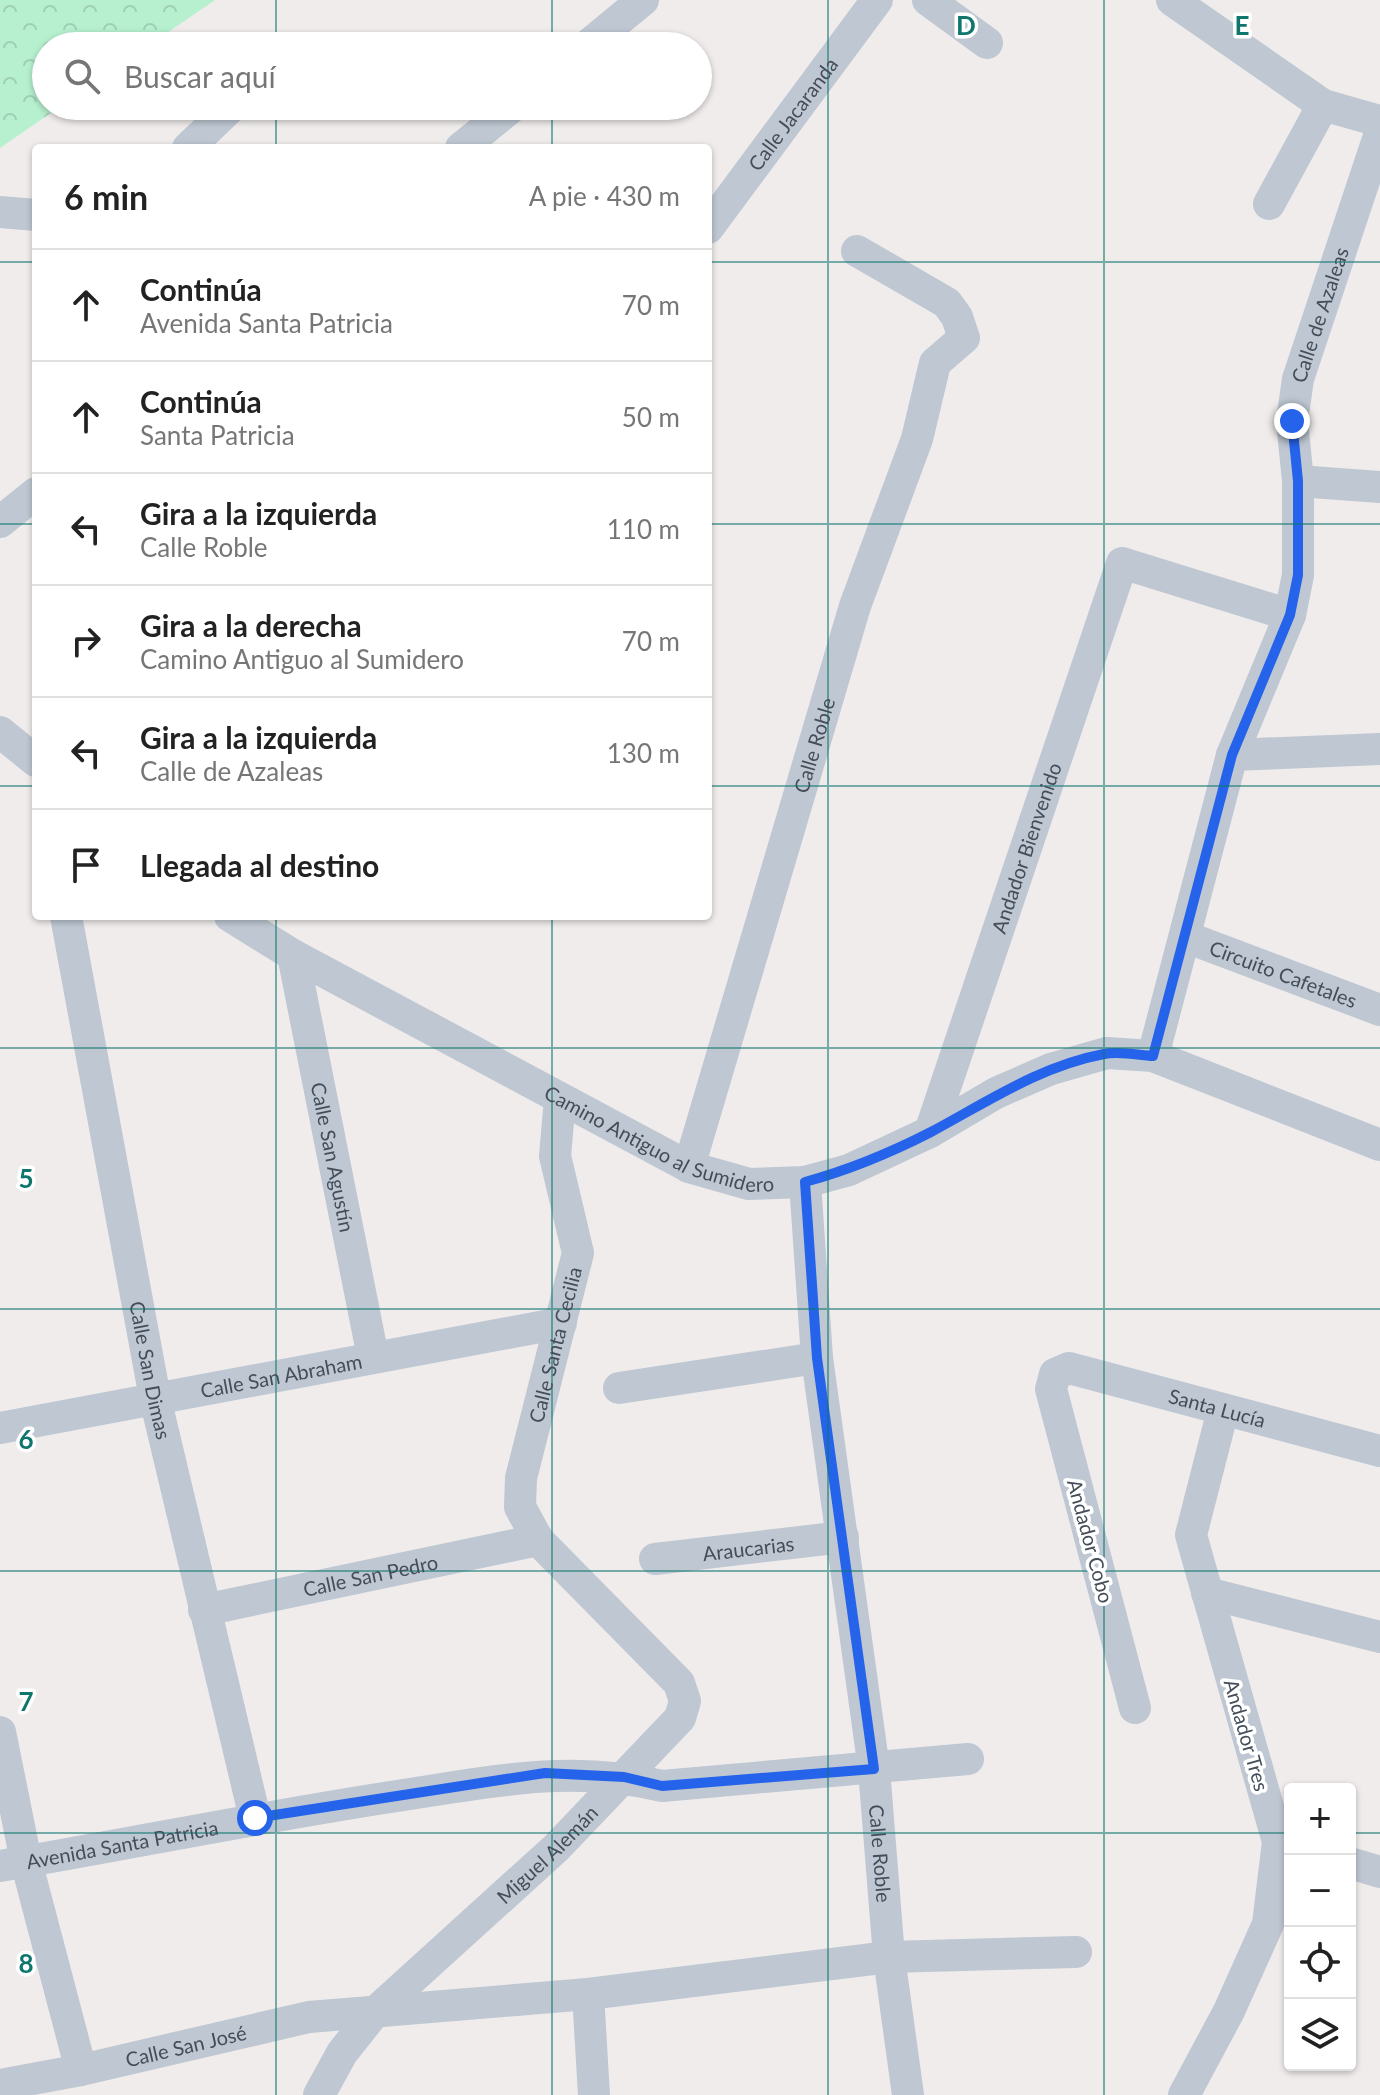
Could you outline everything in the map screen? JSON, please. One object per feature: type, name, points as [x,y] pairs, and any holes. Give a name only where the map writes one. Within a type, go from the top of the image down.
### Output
[{"type":"street","points":[[604,32],[643,0]]},
{"type":"street","name":"Calle Jacaranda","points":[[712,223],[877,0]]},
{"type":"street","points":[[928,0],[987,43]]},
{"type":"street","points":[[1172,0],[1323,105],[1380,121]]},
{"type":"street","points":[[1269,204],[1323,105]]},
{"type":"street","points":[[192,144],[217,120]]},
{"type":"street","points":[[466,144],[496,120]]},
{"type":"street","name":"Calle de Azaleas","points":[[1153,1056],[1232,755],[1290,615],[1298,575],[1298,481],[1292,421],[1298,379],[1380,133]]},
{"type":"street","points":[[0,212],[32,215]]},
{"type":"street","name":"Calle Roble","points":[[689,1167],[855,606],[917,439],[935,363],[964,338],[957,317],[947,303],[857,251]]},
{"type":"street","points":[[1298,481],[1380,487]]},
{"type":"street","points":[[0,522],[32,496]]},
{"type":"street","name":"Andador Bienvenido","points":[[930,1132],[1122,563],[1290,615]]},
{"type":"street","points":[[0,732],[32,758]]},
{"type":"street","points":[[1232,755],[1380,749]]},
{"type":"street","name":"Calle San Dimas","points":[[67,920],[155,1398],[255,1818]]},
{"type":"street","name":"Camino Antiguo al Sumidero","points":[[236,920],[293,955],[689,1167],[749,1184],[805,1182],[849,1170],[930,1132],[996,1093],[1051,1069],[1107,1053],[1153,1056],[1380,1145]]},
{"type":"street","name":"Circuito Cafetales","points":[[1186,937],[1380,1010]]},
{"type":"street","name":"Calle San Agustín","points":[[293,955],[373,1357]]},
{"type":"street","name":"Calle Santa Cecilia","points":[[538,1540],[520,1507],[521,1478],[578,1253],[555,1156],[560,1099]]},
{"type":"street","name":"Calle Roble","points":[[805,1182],[817,1358],[874,1769],[889,1957],[908,2095]]},
{"type":"street","name":"Calle San Abraham","points":[[0,1428],[561,1323]]},
{"type":"street","points":[[619,1388],[817,1358]]},
{"type":"street","name":"Santa Lucía","points":[[1055,1374],[1069,1368],[1380,1451]]},
{"type":"street","name":"Andador Cobo","points":[[1055,1374],[1051,1389],[1135,1708]]},
{"type":"street","name":"Andador Tres","points":[[1184,2095],[1229,2011],[1268,1924],[1284,1844],[1191,1535],[1223,1410]]},
{"type":"street","name":"Araucarias","points":[[655,1559],[843,1537]]},
{"type":"street","name":"Calle San Pedro","points":[[204,1610],[538,1540]]},
{"type":"street","name":"Miguel Alemán","points":[[319,2095],[342,2053],[373,2014],[556,1848],[680,1718],[685,1701],[679,1683],[538,1540]]},
{"type":"street","points":[[1207,1593],[1380,1637]]},
{"type":"street","points":[[0,1732],[13,1863],[81,2070]]},
{"type":"street","name":"Avenida Santa Patricia","points":[[13,1863],[255,1818],[545,1773],[624,1777],[662,1786],[968,1759]]},
{"type":"street","points":[[1356,1865],[1380,1872]]},
{"type":"street","name":"Calle San José","points":[[0,2085],[81,2070],[309,2017],[588,1994],[889,1957],[1076,1952]]},
{"type":"street","points":[[588,1994],[594,2095]]},
{"type":"green space","points":[[0,0],[215,0],[168,32],[32,32],[32,120],[41,120],[0,148]]},
{"type":"route","points":[[255,1818],[545,1773],[624,1777],[662,1786],[874,1769],[817,1358],[805,1182],[849,1170],[930,1132],[996,1093],[1051,1069],[1107,1053],[1153,1056],[1232,755],[1290,615],[1298,575],[1298,481],[1292,421]]}]
